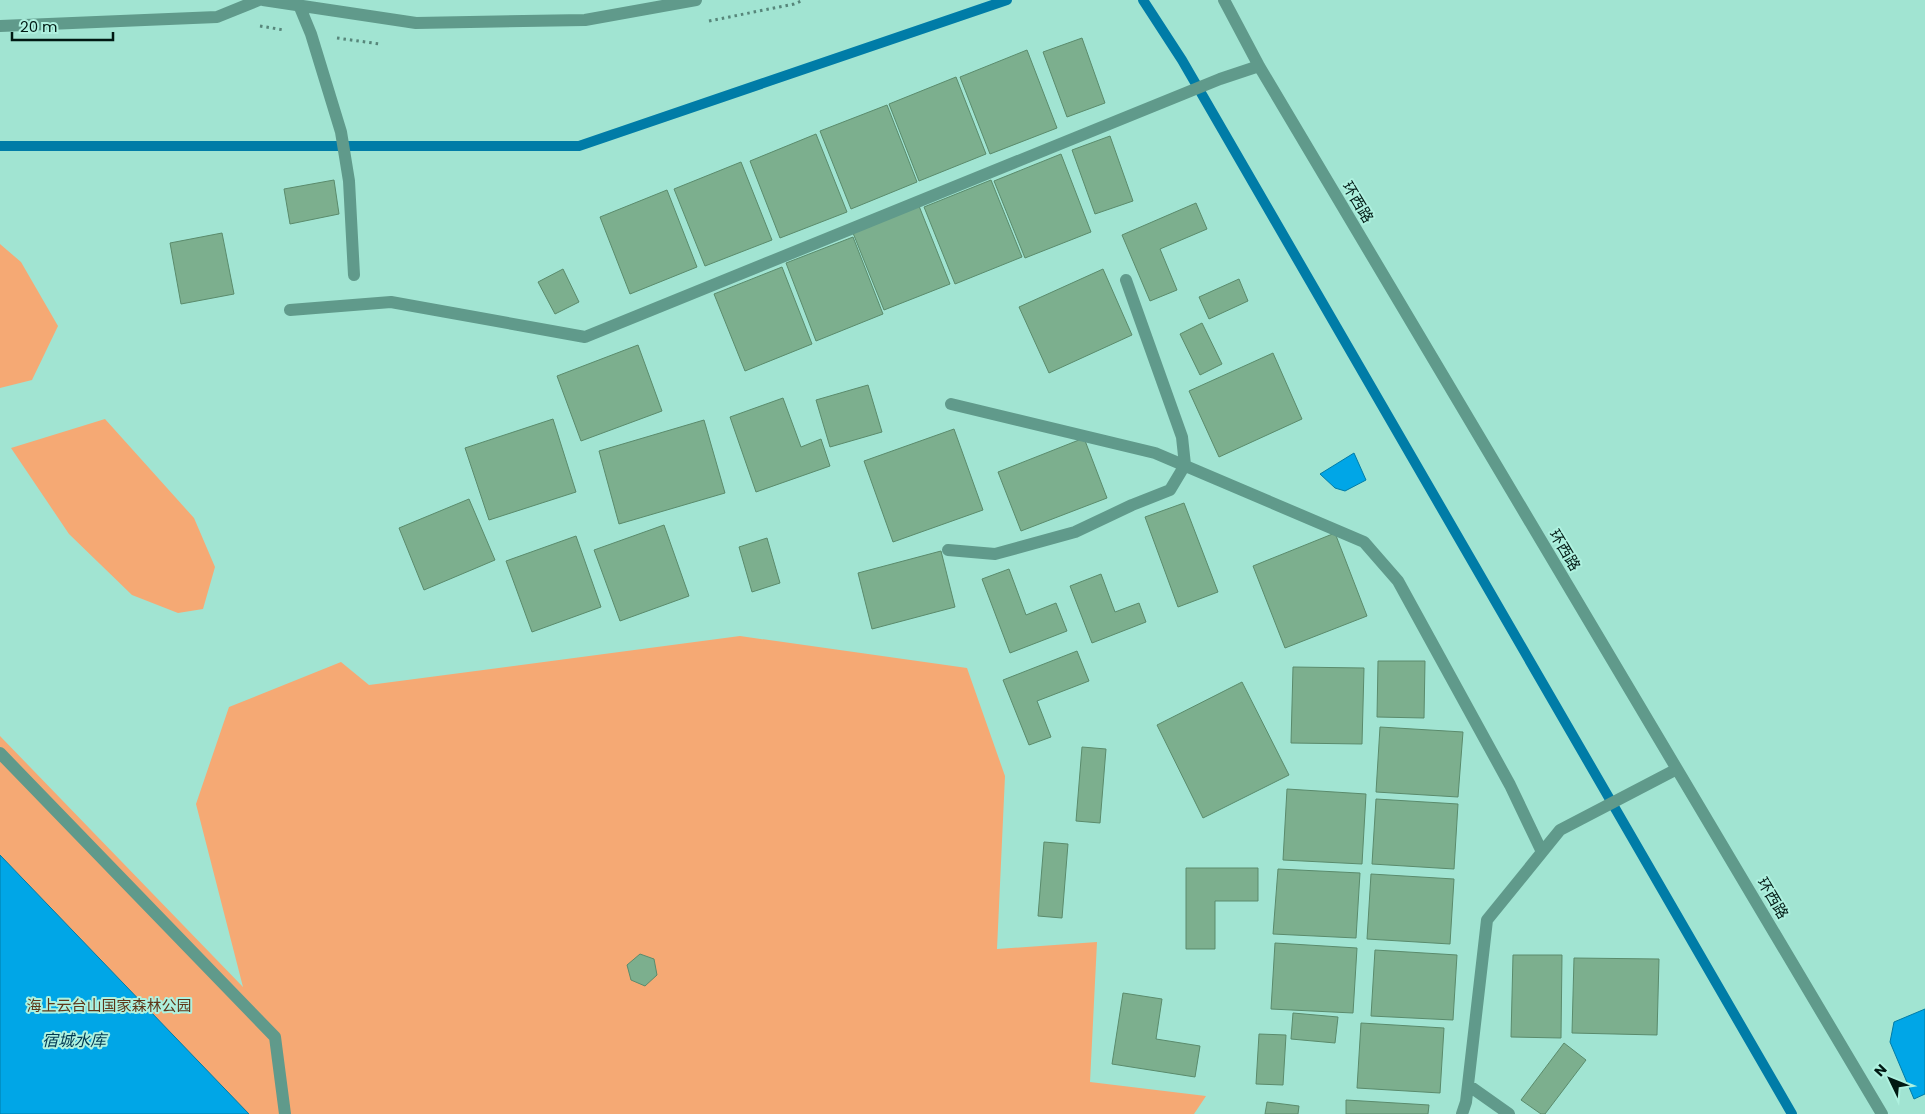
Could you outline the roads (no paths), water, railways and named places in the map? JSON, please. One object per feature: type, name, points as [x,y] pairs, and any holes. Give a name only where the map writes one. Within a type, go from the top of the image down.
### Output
[{"type":"street","points":[[0,26],[217,16],[259,0]]},
{"type":"street","points":[[263,0],[416,23],[585,20],[696,0]]},
{"type":"street","name":"环西路","points":[[1224,0],[1259,66],[1882,1114]]},
{"type":"street","points":[[299,6],[311,34],[341,132],[348,169],[354,275]]},
{"type":"street","points":[[290,310],[391,302],[585,337],[1220,79],[1259,66]]},
{"type":"street","points":[[948,550],[995,554],[1075,532],[1132,505],[1170,490],[1185,465],[1182,436],[1126,280]]},
{"type":"street","points":[[951,404],[1155,453],[1364,542],[1398,581],[1510,786],[1542,852]]},
{"type":"street","points":[[0,754],[275,1037],[286,1114]]},
{"type":"street","points":[[1462,1114],[1468,1085],[1486,920],[1560,830],[1677,769]]},
{"type":"street","points":[[1468,1085],[1509,1114]]},
{"type":"water","points":[[1354,453],[1366,480],[1345,491],[1335,488],[1320,474]]},
{"type":"water","name":"宿城水库","points":[[0,855],[249,1114],[0,1114]]},
{"type":"water","points":[[1925,1009],[1925,1094],[1914,1099],[1890,1042],[1894,1022]]},
{"type":"waterway","points":[[0,146],[579,146],[1007,0]]},
{"type":"waterway","points":[[1143,0],[1182,60],[1792,1114]]},
{"type":"park label","name":"海上云台山国家森林公园","points":[[109,1005]]}]
